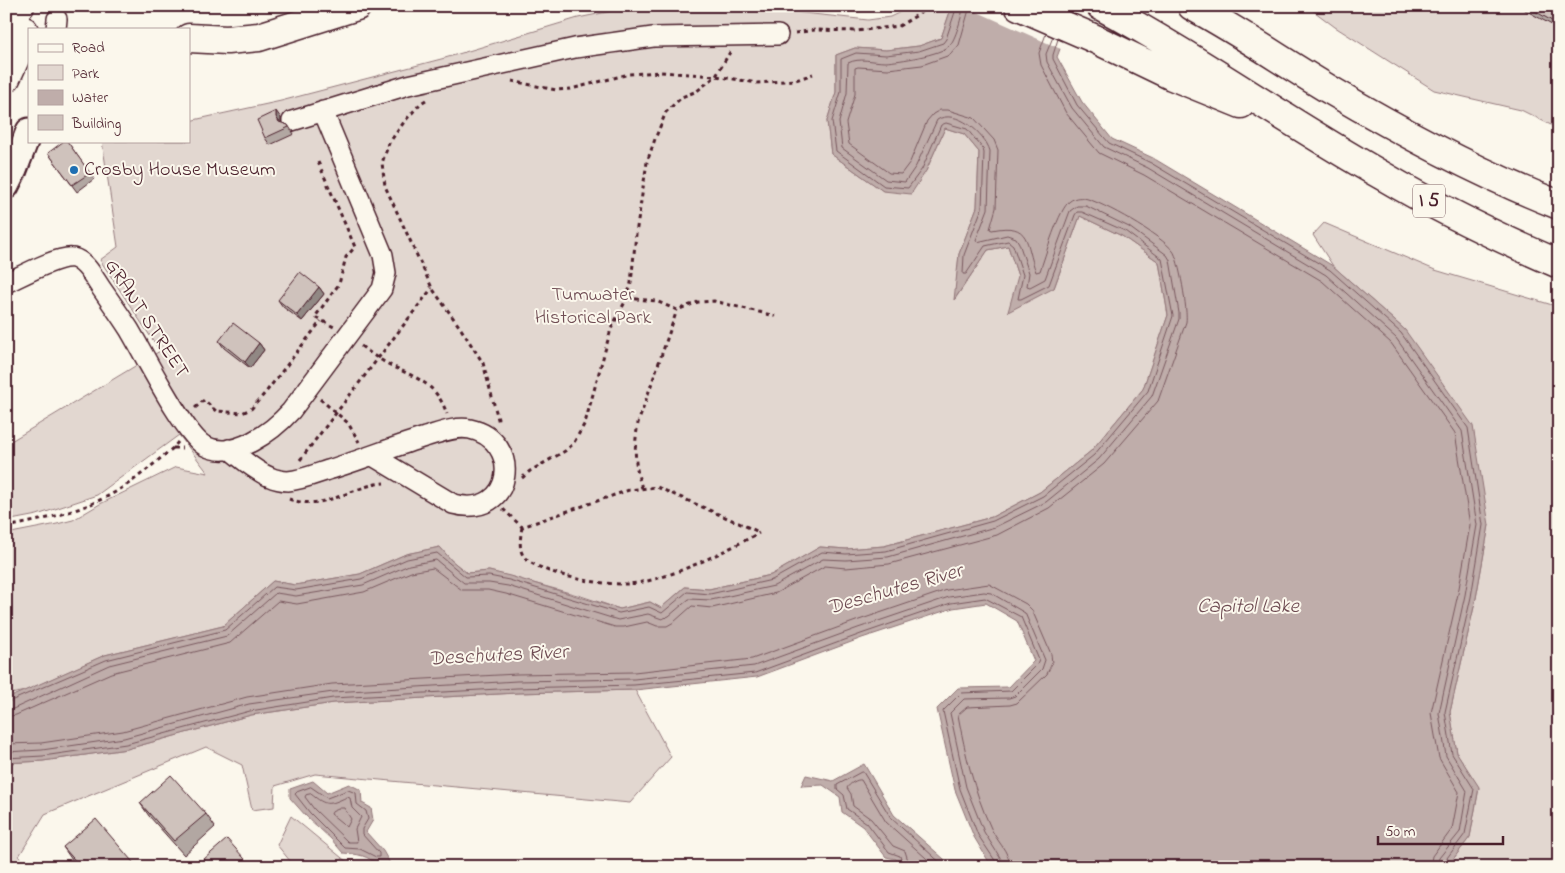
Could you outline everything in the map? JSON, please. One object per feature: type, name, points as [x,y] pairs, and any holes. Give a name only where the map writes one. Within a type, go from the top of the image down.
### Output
[{"type":"highway","points":[[190,38],[228,40],[259,37],[357,6]]},
{"type":"highway","points":[[1019,6],[1091,37],[1177,64]]},
{"type":"highway","points":[[1101,6],[1177,64]]},
{"type":"highway","name":"I 5","points":[[1206,8],[1334,92],[1430,146],[1519,189],[1559,204]]},
{"type":"highway","points":[[6,78],[19,50],[15,16]]},
{"type":"highway","name":"I 5","points":[[1177,64],[1305,129],[1383,177],[1451,213],[1559,264]]},
{"type":"main road","points":[[6,186],[28,134]]},
{"type":"lane","points":[[292,121],[408,85],[575,48],[653,37],[778,35]]},
{"type":"lane","points":[[229,449],[258,438],[284,420],[382,289],[386,273],[383,255],[323,111]]},
{"type":"lane","name":"GRANT STREET","points":[[6,283],[64,257],[77,259],[82,263],[127,326],[194,437],[205,446],[229,449]]},
{"type":"lane","points":[[229,449],[270,478],[287,481],[312,475],[366,451],[447,431],[469,429],[484,435],[498,446],[504,460],[505,477],[499,491],[491,501],[479,506],[466,507],[453,504],[366,451]]},
{"type":"path","points":[[778,35],[815,30],[856,31],[899,26],[919,14],[927,6]]},
{"type":"path","points":[[517,484],[530,471],[565,451],[579,436],[585,423],[611,329],[627,298],[631,283],[636,234],[648,162],[655,138],[666,112],[682,97],[697,91],[716,76],[742,35]]},
{"type":"path","points":[[507,80],[556,90],[571,89],[629,74],[660,72],[716,76],[757,83],[796,80],[813,74]]},
{"type":"path","points":[[429,98],[421,103],[404,122],[389,143],[382,163],[385,186],[432,288],[483,363],[500,427]]},
{"type":"path","points":[[318,162],[355,247],[346,257],[339,284],[315,317],[336,329]]},
{"type":"path","points":[[296,464],[432,288]]},
{"type":"path","points":[[627,298],[656,301],[678,310],[698,302],[714,301],[775,316]]},
{"type":"path","points":[[642,488],[636,472],[635,442],[638,423],[678,310]]},
{"type":"path","points":[[192,410],[204,400],[216,411],[242,413],[251,409],[321,321]]},
{"type":"path","points":[[358,344],[377,358]]},
{"type":"path","points":[[314,394],[348,423],[366,451]]},
{"type":"path","points":[[6,527],[44,520],[104,498],[128,484],[173,448],[178,441]]},
{"type":"path","points":[[173,448],[183,448]]},
{"type":"path","points":[[281,496],[299,502],[314,503],[328,501],[388,483]]},
{"type":"path","points":[[657,487],[759,532],[692,565],[656,578],[626,584],[570,578],[530,564],[523,555],[519,545],[522,527],[629,490],[657,487]]},
{"type":"path","points":[[504,504],[501,507],[522,527]]},
{"type":"green space","name":"Tumwater Historical Park","points":[[664,6],[738,6],[868,20],[890,17],[913,6],[945,6],[951,9],[941,38],[919,46],[886,50],[855,48],[836,55],[836,92],[827,121],[831,154],[883,191],[926,171],[945,128],[964,134],[979,152],[977,207],[959,254],[955,299],[988,250],[1008,246],[1018,276],[1054,288],[1080,216],[1122,236],[1159,262],[1168,315],[1143,389],[1091,451],[1040,492],[992,517],[884,546],[846,549],[820,547],[771,575],[709,589],[685,587],[661,608],[650,602],[620,609],[581,596],[489,571],[467,573],[451,560],[440,547],[406,554],[360,574],[295,585],[273,581],[223,626],[105,655],[25,691],[6,695],[6,534],[73,520],[100,504],[176,467],[208,473],[179,435],[97,495],[37,515],[6,521],[6,444],[160,351],[100,260],[118,247],[102,142],[190,142],[190,121],[281,101],[445,58],[578,18],[612,11]]},
{"type":"green space","points":[[1307,6],[1532,6],[1559,28],[1559,129],[1521,110],[1434,90],[1335,27]]},
{"type":"green space","points":[[1324,223],[1435,270],[1559,307],[1559,867],[1447,867],[1470,837],[1479,788],[1457,753],[1450,712],[1476,598],[1489,525],[1405,330],[1333,266],[1313,235]]},
{"type":"green space","points":[[635,690],[671,757],[630,803],[315,774],[275,786],[274,807],[252,810],[242,765],[206,747],[45,814],[19,856],[25,867],[6,867],[6,763],[43,761],[127,749],[251,715],[334,703],[517,693]]},
{"type":"green space","points":[[291,816],[353,867],[295,867],[277,845]]},
{"type":"water","name":"Capitol Lake","points":[[952,6],[1076,6],[1057,57],[1082,102],[1112,139],[1153,158],[1333,266],[1405,330],[1473,426],[1489,525],[1476,598],[1450,712],[1457,753],[1479,787],[1470,837],[1447,867],[992,867],[974,837],[955,790],[937,709],[958,688],[1009,687],[1034,661],[1017,621],[986,603],[953,608],[862,638],[757,677],[635,690],[517,693],[334,703],[251,715],[127,749],[43,761],[6,763],[6,699],[105,655],[223,626],[273,581],[295,585],[360,574],[406,554],[440,547],[451,560],[467,573],[489,571],[620,609],[650,602],[661,608],[685,587],[709,589],[771,575],[820,547],[846,549],[884,546],[992,517],[1040,492],[1091,451],[1143,389],[1168,315],[1159,262],[1122,236],[1080,216],[1054,288],[1008,312],[1018,276],[1008,246],[988,250],[954,300],[959,254],[977,207],[979,152],[964,134],[945,128],[926,171],[911,194],[883,191],[831,154],[827,121],[836,92],[836,55],[855,48],[886,50],[919,46],[941,38]]},
{"type":"water","points":[[864,764],[894,815],[953,867],[899,867],[896,859],[886,857],[863,827],[842,812],[840,797],[823,785],[801,786],[806,775],[833,781]]},
{"type":"water","points":[[313,781],[327,793],[349,784],[361,790],[362,803],[371,808],[373,820],[366,832],[383,851],[392,867],[378,867],[367,858],[343,853],[306,816],[290,798],[290,789]]},
{"type":"pier","points":[[964,6],[1078,6],[1063,50]]},
{"type":"building","points":[[1526,6],[1559,6],[1559,25]]},
{"type":"building","points":[[276,111],[276,117],[279,122],[289,127],[265,138],[257,120]]},
{"type":"building","name":"Crosby House Museum","points":[[63,142],[68,142],[90,173],[72,185],[48,153]]},
{"type":"building","points":[[300,272],[319,287],[297,315],[278,300]]},
{"type":"building","points":[[233,323],[259,343],[245,362],[219,341]]},
{"type":"building","points":[[171,775],[206,814],[174,841],[140,803]]},
{"type":"building","points":[[96,819],[137,867],[81,867],[63,847]]},
{"type":"building","points":[[227,839],[252,867],[196,866]]},
{"type":"tunnel","points":[[57,19],[58,6]]},
{"type":"place","name":"Crosby House Museum","points":[[74,170]]},
{"type":"water label","name":"Deschutes River","points":[[895,590]]},
{"type":"water label","name":"Deschutes River","points":[[498,656]]}]
